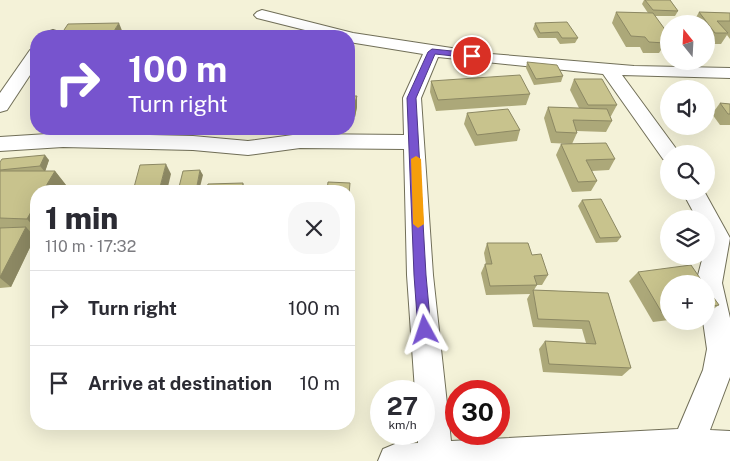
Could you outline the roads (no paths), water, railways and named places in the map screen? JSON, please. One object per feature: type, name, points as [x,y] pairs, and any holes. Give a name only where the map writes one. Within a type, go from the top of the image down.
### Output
[{"type":"street","points":[[262,15],[323,30]]},
{"type":"street","points":[[355,37],[432,52],[610,70],[730,73]]},
{"type":"street","points":[[432,52],[412,98],[420,275],[436,459]]},
{"type":"street","points":[[0,106],[30,63]]},
{"type":"street","points":[[610,70],[664,145]]},
{"type":"street","points":[[0,144],[73,140],[193,143],[248,148],[300,141],[415,142]]},
{"type":"street","points":[[688,445],[718,370],[720,349],[709,283],[719,241],[698,200]]},
{"type":"street","points":[[395,461],[477,459],[688,445],[730,447]]}]
